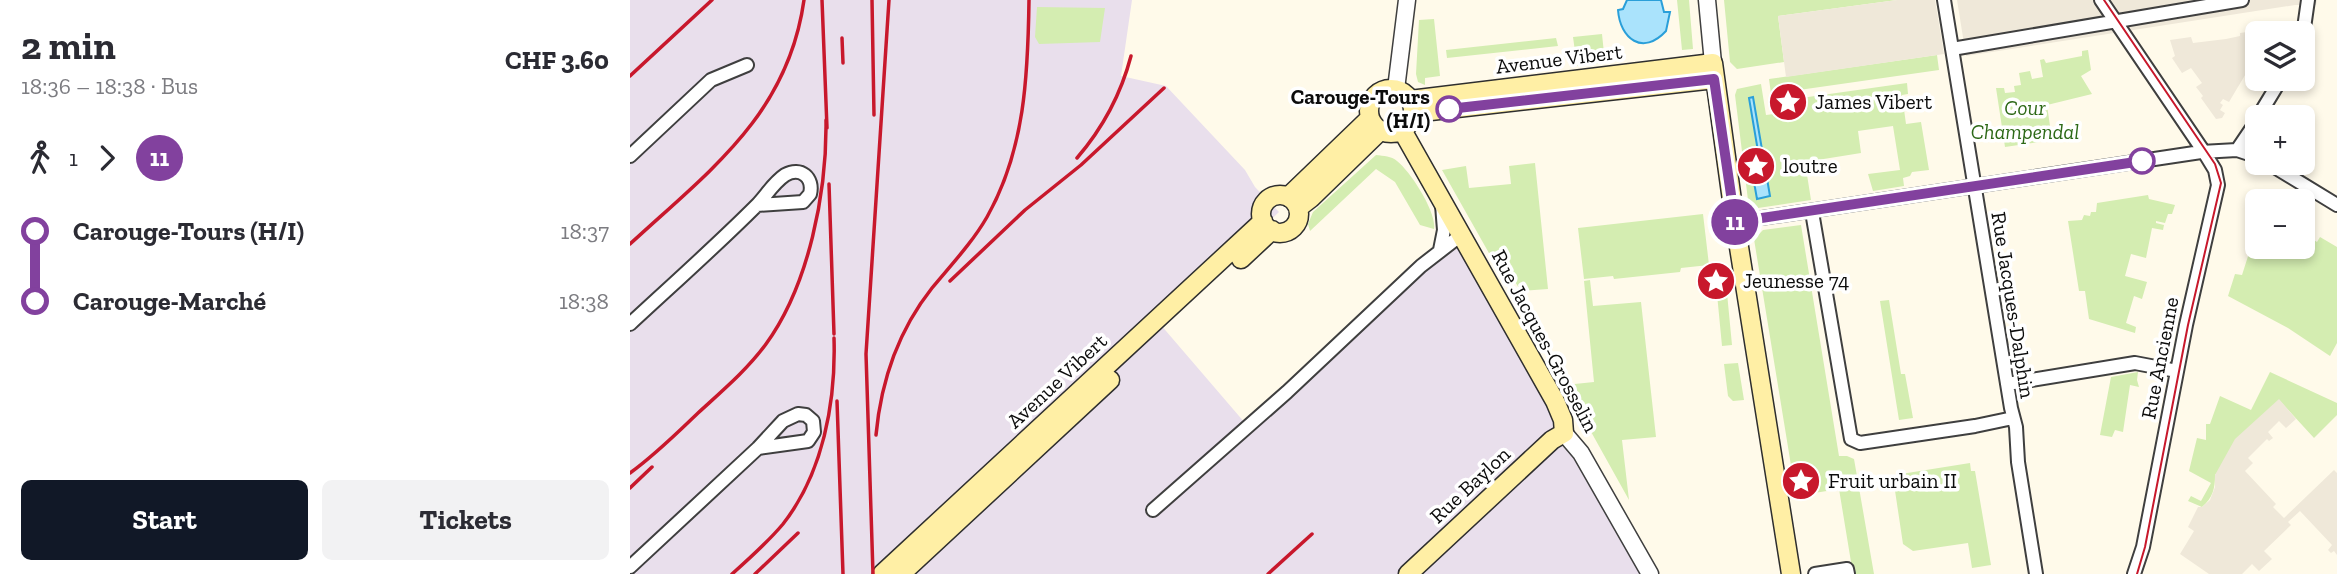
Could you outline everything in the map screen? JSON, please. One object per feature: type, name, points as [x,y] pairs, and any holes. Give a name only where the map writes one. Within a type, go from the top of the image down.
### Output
[{"type":"main road","name":"Avenue Vibert","points":[[1406,101],[1714,71]]},
{"type":"main road","points":[[1714,71],[1791,574]]},
{"type":"main road","points":[[1384,90],[1406,101],[1410,121],[1402,130],[1391,132],[1376,124],[1370,106],[1375,96],[1384,90]]},
{"type":"main road","name":"Avenue Vibert","points":[[1267,226],[1262,208],[1269,198],[1277,195],[1293,202],[1311,198],[1376,124]]},
{"type":"main road","name":"Rue Jacques-Grosselin","points":[[1402,130],[1558,407],[1563,419],[1564,433]]},
{"type":"main road","name":"Avenue Vibert","points":[[1267,226],[1282,232],[1292,228],[1298,219],[1293,202]]},
{"type":"main road","name":"Avenue Vibert","points":[[882,574],[1267,226]]},
{"type":"main road","name":"Avenue Vibert","points":[[901,574],[1267,226]]},
{"type":"main road","name":"Rue Baylon","points":[[1408,574],[1552,440],[1564,433]]},
{"type":"street","points":[[1406,101],[1407,0]]},
{"type":"street","points":[[1707,0],[1714,71]]},
{"type":"street","name":"Rue Jacques-Dalphin","points":[[1944,0],[2017,436],[2018,462],[2036,574]]},
{"type":"street","name":"Rue Ancienne","points":[[2101,0],[2204,152],[2215,170],[2218,190],[2177,371],[2143,547],[2134,574]]},
{"type":"street","points":[[1952,49],[2242,0]]},
{"type":"street","points":[[2305,21],[2308,0]]},
{"type":"street","points":[[630,156],[711,80],[747,65]]},
{"type":"street","points":[[2237,150],[2245,138]]},
{"type":"street","points":[[1735,222],[2204,152],[2237,150],[2245,153]]},
{"type":"street","points":[[2288,175],[2337,205]]},
{"type":"street","points":[[1440,250],[1444,230],[1441,201]]},
{"type":"street","points":[[630,324],[758,205]]},
{"type":"street","points":[[1812,212],[1851,439],[1860,443],[2013,418]]},
{"type":"street","points":[[1153,510],[1287,392],[1383,300],[1461,234]]},
{"type":"street","points":[[2007,384],[2135,363],[2177,371]]},
{"type":"street","name":"Rue Jacques-Grosselin","points":[[1564,433],[1581,453],[1650,574]]},
{"type":"street","points":[[630,567],[758,448]]},
{"type":"street","points":[[1815,574],[1847,569],[1848,574]]},
{"type":"shaded area","points":[[630,0],[1132,0],[1121,76],[1166,86],[1245,170],[1255,187],[1279,212],[1160,324],[1245,423],[1457,225],[1652,574],[630,574]]},
{"type":"shaded area","points":[[1897,0],[1935,0],[1944,54],[1786,77],[1778,16]]},
{"type":"shaded area","points":[[1957,0],[2317,0],[2316,5],[2295,5],[1966,56]]},
{"type":"shaded area","points":[[2245,32],[2245,75],[2229,102],[2223,99],[2220,103],[2223,105],[2220,110],[2225,113],[2222,118],[2216,119],[2196,87],[2202,83],[2191,68],[2182,73],[2172,58],[2175,56],[2170,40],[2191,37],[2193,43],[2226,39],[2240,36],[2240,33]]},
{"type":"shaded area","points":[[2279,399],[2296,419],[2286,428],[2279,421],[2268,432],[2273,438],[2269,441],[2267,439],[2248,458],[2253,463],[2245,471],[2276,504],[2273,507],[2284,518],[2334,470],[2337,473],[2337,555],[2328,550],[2332,545],[2300,511],[2288,522],[2291,525],[2264,551],[2272,559],[2259,571],[2252,564],[2242,574],[2209,574],[2180,554],[2194,531],[2188,527],[2198,507],[2210,500],[2215,487],[2215,475],[2235,439]]},
{"type":"green space","points":[[1677,0],[1689,0],[1693,49],[1682,50]]},
{"type":"green space","points":[[1724,0],[1897,0],[1778,16],[1784,62],[1737,69],[1730,62]]},
{"type":"green space","points":[[1037,7],[1105,8],[1100,42],[1039,44],[1035,37]]},
{"type":"green space","points":[[1434,19],[1440,76],[1425,78],[1425,85],[1418,82],[1416,74],[1419,20]]},
{"type":"green space","points":[[1602,34],[1605,63],[1577,66],[1573,37]]},
{"type":"green space","points":[[1556,38],[1558,46],[1447,58],[1446,50]]},
{"type":"green space","name":"Cour Champendal","points":[[2088,50],[2091,70],[2081,76],[2092,94],[2047,105],[2052,140],[2005,147],[1996,88],[2004,88],[2005,93],[2015,92],[2014,86],[2021,85],[2019,73],[2030,71],[2032,79],[2043,77],[2040,60],[2044,59],[2046,63],[2082,56],[2082,51]]},
{"type":"green space","points":[[1937,55],[1939,70],[1771,94],[1769,79]]},
{"type":"green space","points":[[1907,83],[1908,94],[1902,95],[1906,124],[1921,122],[1929,170],[1912,172],[1910,176],[1903,178],[1904,186],[1873,191],[1868,174],[1900,170],[1893,126],[1858,131],[1861,153],[1805,162],[1811,200],[1758,208],[1748,200],[1735,95],[1737,89],[1761,84],[1766,115],[1774,114],[1772,102]]},
{"type":"green space","points":[[1376,155],[1395,159],[1403,166],[1427,203],[1434,229],[1420,225],[1395,182],[1376,169],[1310,231],[1308,224],[1313,212]]},
{"type":"green space","points":[[1535,163],[1548,289],[1521,291],[1506,268],[1494,262],[1442,170],[1466,166],[1469,188],[1511,184],[1509,166]]},
{"type":"green space","points":[[2148,195],[2149,199],[2175,205],[2165,223],[2156,221],[2164,225],[2163,230],[2152,228],[2146,258],[2131,254],[2125,276],[2147,282],[2142,299],[2134,296],[2126,323],[2136,327],[2135,333],[2089,319],[2085,291],[2079,291],[2068,221],[2082,220],[2084,215],[2090,216],[2091,212],[2096,212],[2097,203]]},
{"type":"green space","points":[[1703,214],[1709,265],[1681,268],[1680,272],[1614,279],[1613,276],[1584,279],[1578,228]]},
{"type":"green space","points":[[1801,225],[1839,456],[1854,459],[1874,574],[1853,574],[1839,489],[1796,496],[1754,239],[1763,230]]},
{"type":"green space","points":[[2320,237],[2337,247],[2337,343],[2330,356],[2288,328],[2228,296],[2235,274],[2242,275],[2247,259],[2315,259],[2315,241],[2317,242]]},
{"type":"green space","points":[[1590,280],[1593,306],[1641,302],[1656,437],[1622,440],[1629,500],[1565,385],[1594,382],[1584,281]]},
{"type":"green space","points":[[1727,293],[1732,345],[1722,346],[1717,294]]},
{"type":"green space","points":[[1889,300],[1901,374],[1905,374],[1913,418],[1899,420],[1880,301]]},
{"type":"green space","points":[[1738,363],[1744,400],[1733,401],[1728,396],[1724,364]]},
{"type":"green space","points":[[2138,372],[2139,387],[2130,385],[2123,432],[2115,430],[2112,437],[2100,435],[2111,377]]},
{"type":"green space","points":[[2270,372],[2337,403],[2337,415],[2314,438],[2279,400],[2215,475],[2213,492],[2206,504],[2202,507],[2188,501],[2191,496],[2201,501],[2211,483],[2189,471],[2197,438],[2206,440],[2206,424],[2210,424],[2220,396],[2251,410]]},
{"type":"green space","points":[[1970,463],[1971,471],[1975,471],[1991,565],[1972,568],[1968,543],[1913,551],[1903,544],[1894,484],[1901,474]]},
{"type":"water","points":[[1627,0],[1661,0],[1664,12],[1670,12],[1666,31],[1649,42],[1634,41],[1623,29],[1618,10],[1623,9]]},
{"type":"water","points":[[1753,97],[1770,196],[1757,199],[1752,171],[1761,169],[1749,98]]},
{"type":"tram line","points":[[2104,0],[2215,164],[2221,183],[2188,325],[2145,547],[2137,574]]},
{"type":"railway","points":[[630,76],[712,0]]},
{"type":"railway","points":[[630,244],[716,165],[741,138],[763,108],[781,76],[795,41],[804,0]]},
{"type":"railway","points":[[822,0],[827,128]]},
{"type":"railway","points":[[872,0],[874,115]]},
{"type":"railway","points":[[873,574],[866,354],[889,0]]},
{"type":"railway","points":[[876,435],[882,395],[901,339],[920,304],[981,227],[1000,192],[1017,139],[1022,111],[1029,0]]},
{"type":"railway","points":[[842,38],[843,63]]},
{"type":"railway","points":[[1077,158],[1110,110],[1131,56]]},
{"type":"railway","points":[[950,281],[1025,210],[1081,165],[1164,88]]},
{"type":"railway","points":[[630,473],[665,444],[759,354],[781,320],[804,266],[819,207],[826,120]]},
{"type":"railway","points":[[829,184],[834,334]]},
{"type":"railway","points":[[732,574],[783,524],[808,482],[817,460],[829,412],[834,338]]},
{"type":"railway","points":[[837,401],[843,574]]},
{"type":"railway","points":[[630,488],[652,467]]},
{"type":"railway","points":[[755,574],[798,533]]},
{"type":"railway","points":[[1268,574],[1312,534]]},
{"type":"bus line","name":"11","points":[[1449,109],[1714,79],[1735,222],[2142,161]]},
{"type":"place","name":"James Vibert","points":[[1788,102]]},
{"type":"place","name":"Carouge-Tours (H/I)","points":[[1449,109]]},
{"type":"place","name":"loutre","points":[[1756,166]]},
{"type":"place","name":"Jeunesse 74","points":[[1716,281]]},
{"type":"place","name":"Fruit urbain II","points":[[1801,481]]}]
